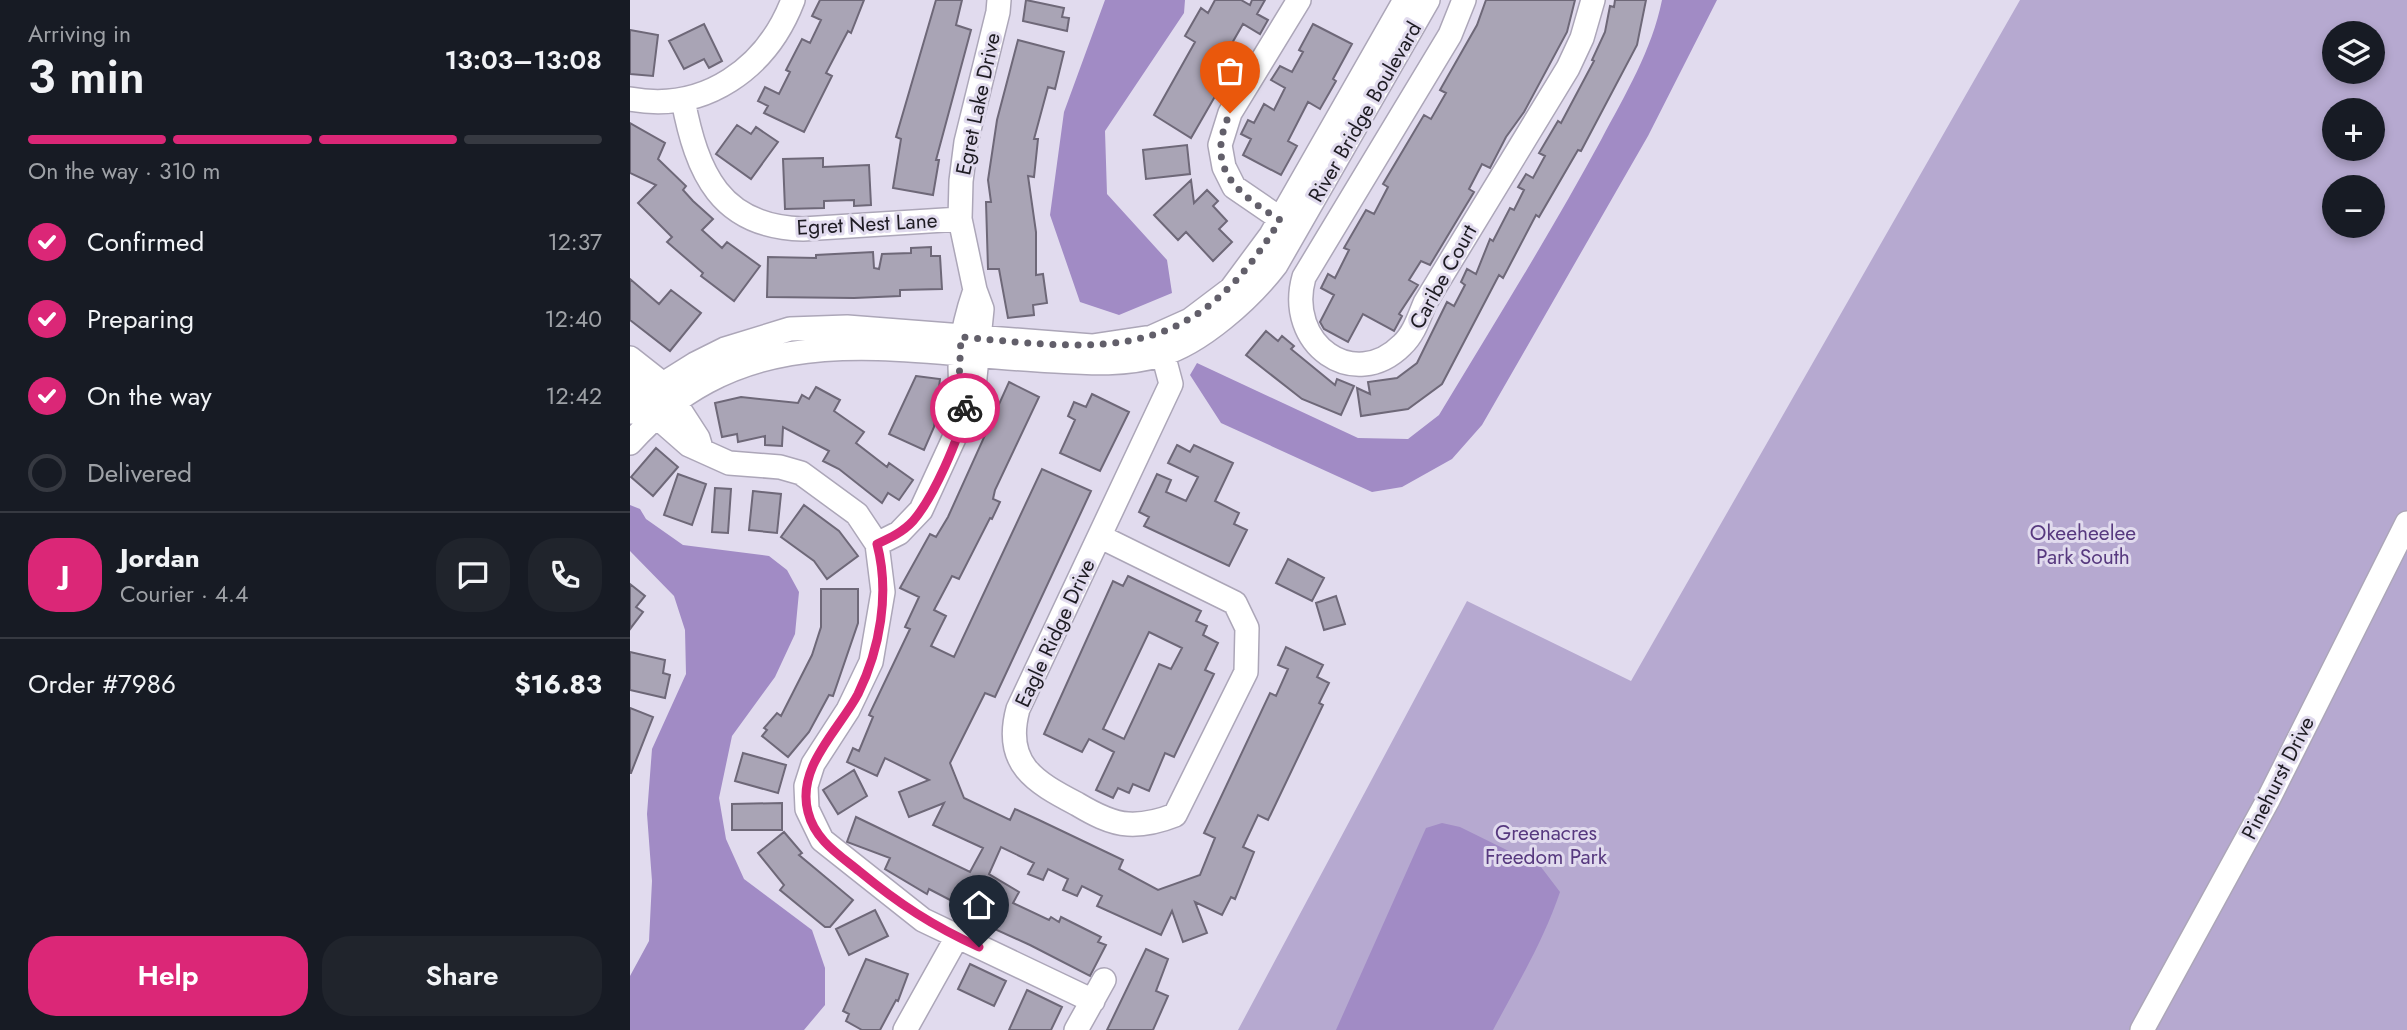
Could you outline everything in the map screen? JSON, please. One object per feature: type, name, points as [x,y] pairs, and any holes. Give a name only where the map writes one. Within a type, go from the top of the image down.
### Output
[{"type":"street","points":[[630,99],[664,102],[683,100],[724,85],[752,65],[780,30],[793,0]]},
{"type":"street","name":"Egret Lake Drive","points":[[877,544],[899,533],[921,510],[958,433],[965,409],[959,382],[970,347],[975,290],[960,219],[966,142],[999,0]]},
{"type":"street","points":[[1288,225],[1234,187],[1224,167],[1220,145],[1230,113],[1298,0]]},
{"type":"street","name":"River Bridge Boulevard","points":[[1288,225],[1405,0]]},
{"type":"street","name":"River Bridge Boulevard","points":[[652,408],[744,366],[815,348],[1151,347],[1231,289],[1288,225],[1428,0]]},
{"type":"street","name":"Caribe Court","points":[[1464,0],[1450,35],[1304,277],[1299,306],[1304,327],[1316,345],[1343,361],[1365,363],[1386,357],[1410,336],[1425,303],[1567,68],[1582,38],[1593,0]]},
{"type":"street","name":"Egret Nest Lane","points":[[683,100],[693,143],[709,178],[732,208],[752,221],[782,229],[803,229],[960,219]]},
{"type":"street","name":"River Bridge Boulevard","points":[[630,443],[652,408],[663,384],[725,349],[790,329],[847,327],[970,347]]},
{"type":"street","name":"Eagle Ridge Drive","points":[[1101,537],[1235,603],[1247,628],[1247,672],[1175,815],[1155,822],[1127,824],[1088,810],[1037,783],[1017,750],[1013,728],[1018,709],[1165,399],[1151,347]]},
{"type":"street","points":[[630,358],[663,384]]},
{"type":"street","points":[[630,379],[652,408],[698,438],[701,448],[729,463],[780,467],[801,473],[857,514],[877,544],[883,592],[877,641],[859,692],[813,764],[806,786],[807,809],[815,830],[830,848],[903,907],[957,937],[1093,1001]]},
{"type":"street","name":"Pinehurst Drive","points":[[2142,1030],[2261,812],[2407,523]]},
{"type":"street","points":[[905,1030],[957,937]]},
{"type":"street","points":[[1076,1030],[1104,980]]},
{"type":"green space","name":"Okeeheelee Park South","points":[[2020,0],[2407,0],[2407,1030],[1238,1030],[1467,601],[1631,681]]},
{"type":"shaded area","points":[[1105,0],[1185,0],[1184,13],[1105,131],[1107,194],[1167,260],[1172,293],[1119,315],[1080,302],[1050,215],[1064,112]]},
{"type":"shaded area","points":[[1662,0],[1717,0],[1648,136],[1482,425],[1452,459],[1402,487],[1372,492],[1221,423],[1190,375],[1197,363],[1358,438],[1408,439],[1439,415],[1582,175],[1637,72],[1652,37]]},
{"type":"shaded area","points":[[630,505],[640,509],[646,519],[683,545],[769,556],[787,570],[799,592],[795,634],[775,677],[732,736],[719,798],[726,839],[744,879],[812,930],[825,968],[825,1005],[804,1030],[630,1030],[630,976],[649,941],[652,881],[647,814],[652,749],[686,674],[685,630],[674,596],[630,551]]},
{"type":"shaded area","points":[[1442,823],[1460,827],[1541,867],[1560,892],[1530,962],[1493,1030],[1336,1030],[1426,828]]},
{"type":"building","points":[[820,0],[864,0],[851,33],[848,31],[826,73],[832,76],[804,132],[764,113],[768,106],[758,101],[765,87],[779,94],[790,72],[786,70],[802,39],[810,43],[821,20],[812,16]]},
{"type":"building","points":[[936,0],[962,0],[956,25],[971,30],[936,160],[939,160],[933,195],[893,188],[901,139],[896,137]]},
{"type":"building","points":[[1026,0],[1064,8],[1062,17],[1069,18],[1067,31],[1023,21]]},
{"type":"building","points":[[1215,0],[1241,0],[1250,5],[1252,0],[1265,0],[1257,14],[1268,20],[1260,34],[1243,24],[1231,45],[1248,55],[1240,69],[1233,65],[1191,138],[1154,115],[1195,42],[1185,36],[1201,8],[1208,13]]},
{"type":"building","points":[[1486,0],[1575,0],[1567,32],[1524,112],[1506,137],[1490,168],[1482,164],[1469,189],[1474,192],[1430,265],[1421,261],[1409,280],[1418,285],[1399,314],[1402,316],[1394,331],[1363,314],[1348,342],[1324,329],[1320,322],[1334,295],[1321,288],[1328,274],[1335,278],[1349,250],[1344,248],[1366,210],[1374,214],[1388,187],[1383,184],[1424,115],[1431,119],[1446,93],[1440,90],[1477,25]]},
{"type":"building","points":[[1615,0],[1646,0],[1637,45],[1581,151],[1578,150],[1539,217],[1536,215],[1503,278],[1499,275],[1442,384],[1408,409],[1361,416],[1357,388],[1370,394],[1368,382],[1397,378],[1417,363],[1447,302],[1454,306],[1465,285],[1461,282],[1467,269],[1476,274],[1490,239],[1493,241],[1510,208],[1514,210],[1524,190],[1518,187],[1526,174],[1533,178],[1545,156],[1539,153],[1558,121],[1561,123],[1594,61],[1592,60],[1605,32],[1610,6],[1614,7]]},
{"type":"building","points":[[704,24],[722,61],[709,68],[704,59],[684,69],[669,41]]},
{"type":"building","points":[[1313,24],[1352,44],[1320,109],[1308,102],[1288,141],[1297,146],[1281,175],[1243,155],[1251,139],[1241,134],[1248,120],[1254,123],[1264,104],[1274,110],[1285,88],[1271,80],[1280,66],[1292,72],[1303,52],[1299,50]]},
{"type":"building","points":[[630,30],[658,35],[653,76],[630,74]]},
{"type":"building","points":[[1018,40],[1064,52],[1055,89],[1048,87],[1034,139],[1038,139],[1034,177],[1028,176],[1036,232],[1036,275],[1043,274],[1047,303],[1033,305],[1034,315],[1008,318],[999,269],[988,269],[986,202],[991,202],[988,180],[997,120]]},
{"type":"building","points":[[630,123],[665,143],[658,159],[686,186],[683,190],[693,201],[713,219],[702,230],[722,248],[727,242],[760,266],[734,301],[701,276],[703,273],[667,242],[672,237],[638,203],[656,185],[630,173]]},
{"type":"building","points":[[737,125],[751,134],[756,127],[778,142],[751,179],[716,154]]},
{"type":"building","points":[[1187,145],[1190,174],[1146,179],[1143,150]]},
{"type":"building","points":[[823,158],[823,167],[869,165],[871,205],[854,206],[854,200],[824,201],[824,208],[785,209],[783,159]]},
{"type":"building","points":[[1191,180],[1194,203],[1207,190],[1218,201],[1213,206],[1227,221],[1219,229],[1232,242],[1213,261],[1186,232],[1178,240],[1154,215]]},
{"type":"building","points":[[931,247],[931,256],[940,256],[942,289],[900,290],[900,296],[767,297],[768,257],[816,258],[816,255],[873,252],[874,268],[879,269],[882,254],[911,253],[911,248]]},
{"type":"building","points":[[630,279],[659,304],[671,290],[701,313],[670,351],[630,320]]},
{"type":"building","points":[[1266,331],[1278,341],[1282,336],[1294,346],[1291,349],[1335,385],[1337,379],[1354,386],[1341,415],[1302,399],[1246,355]]},
{"type":"building","points":[[916,376],[940,379],[934,427],[924,450],[889,434]]},
{"type":"building","points":[[1009,382],[1039,397],[995,490],[993,499],[1000,502],[992,519],[990,518],[959,579],[952,576],[934,610],[946,616],[931,646],[954,657],[1042,469],[1091,491],[995,697],[985,693],[950,763],[964,798],[1010,820],[1015,809],[1039,820],[1123,860],[1119,869],[1158,890],[1200,875],[1215,838],[1204,833],[1270,693],[1276,696],[1288,669],[1278,665],[1286,647],[1323,665],[1317,677],[1329,683],[1319,703],[1323,705],[1268,820],[1258,815],[1243,847],[1254,852],[1235,899],[1231,897],[1222,915],[1195,902],[1207,933],[1183,942],[1172,911],[1161,935],[1097,906],[1102,896],[1082,886],[1077,896],[1063,890],[1068,879],[1048,869],[1043,880],[1028,874],[1034,863],[1001,847],[989,874],[1019,892],[1013,903],[1049,920],[1051,917],[1059,922],[1061,917],[1101,937],[1098,942],[1106,945],[1090,976],[953,910],[956,903],[929,889],[927,894],[885,869],[890,858],[847,842],[856,817],[970,872],[983,848],[933,825],[944,803],[909,817],[899,792],[929,780],[885,758],[877,776],[847,762],[853,748],[859,751],[873,717],[869,715],[910,629],[905,627],[919,597],[900,588],[930,534],[936,537],[948,517]]},
{"type":"building","points":[[816,387],[840,400],[834,411],[864,432],[856,443],[887,467],[889,463],[913,480],[899,500],[888,493],[882,503],[839,469],[823,461],[829,451],[783,427],[782,446],[765,445],[765,436],[738,442],[737,434],[722,437],[715,403],[741,397],[798,403],[802,395],[809,399]]},
{"type":"building","points":[[1092,394],[1129,412],[1100,471],[1060,453],[1075,420],[1068,416],[1074,402],[1086,407]]},
{"type":"building","points":[[1177,445],[1190,452],[1194,445],[1233,463],[1215,501],[1239,513],[1234,524],[1247,530],[1229,566],[1144,526],[1149,517],[1139,512],[1157,474],[1171,480],[1166,492],[1186,501],[1198,477],[1168,463]]},
{"type":"building","points":[[656,448],[678,467],[653,496],[631,477]]},
{"type":"building","points":[[678,474],[706,484],[692,525],[664,515]]},
{"type":"building","points":[[715,488],[731,489],[728,533],[712,532]]},
{"type":"building","points":[[753,491],[781,494],[777,533],[749,530]]},
{"type":"building","points":[[804,505],[839,531],[858,556],[827,579],[814,561],[781,537]]},
{"type":"building","points":[[1288,559],[1324,578],[1312,601],[1276,583]]},
{"type":"building","points":[[1128,576],[1201,611],[1196,621],[1207,626],[1203,635],[1218,643],[1205,670],[1214,674],[1174,757],[1165,753],[1149,791],[1133,784],[1129,793],[1118,788],[1113,798],[1096,790],[1114,752],[1089,739],[1082,752],[1044,734],[1113,581],[1123,586]],"holes":[[[1149,632],[1182,648],[1171,669],[1159,664],[1124,739],[1103,729]]]},
{"type":"building","points":[[630,584],[645,596],[636,607],[643,612],[630,629]]},
{"type":"building","points":[[821,589],[858,589],[858,623],[833,696],[829,695],[809,732],[788,757],[762,736],[767,730],[764,728],[777,713],[781,716],[812,655],[821,627]]},
{"type":"building","points":[[1336,596],[1345,624],[1324,630],[1316,603]]},
{"type":"building","points":[[630,652],[665,660],[663,673],[670,675],[665,698],[630,690]]},
{"type":"building","points":[[630,708],[653,717],[631,773],[630,773]]},
{"type":"building","points":[[743,753],[786,765],[778,793],[735,781]]},
{"type":"building","points":[[854,770],[867,796],[838,814],[823,790]]},
{"type":"building","points":[[782,803],[782,830],[732,830],[732,804]]},
{"type":"building","points":[[784,832],[802,853],[799,855],[853,900],[830,927],[825,927],[780,890],[784,885],[758,853]]},
{"type":"building","points":[[875,910],[888,936],[849,955],[836,929]]},
{"type":"building","points":[[1146,949],[1168,959],[1156,991],[1168,996],[1153,1030],[1107,1030]]},
{"type":"building","points":[[866,959],[908,974],[898,1001],[896,1000],[880,1030],[862,1030],[846,1021],[849,1014],[843,1011]]},
{"type":"building","points":[[970,964],[1006,981],[994,1006],[958,989]]},
{"type":"building","points":[[1027,990],[1062,1007],[1051,1030],[1009,1030]]},
{"type":"way so far","points":[[965,408],[959,382],[961,337],[1092,346],[1119,343],[1152,337],[1190,320],[1231,289],[1251,265],[1280,220],[1242,195],[1228,177],[1220,145],[1230,113]]},
{"type":"route","points":[[965,408],[958,433],[921,510],[899,533],[877,544],[881,558],[883,592],[877,641],[859,692],[813,764],[806,786],[806,798],[810,820],[830,848],[903,907],[923,920],[979,947]]},
{"type":"park label","name":"Greenacres Freedom Park","points":[[1546,845]]}]
